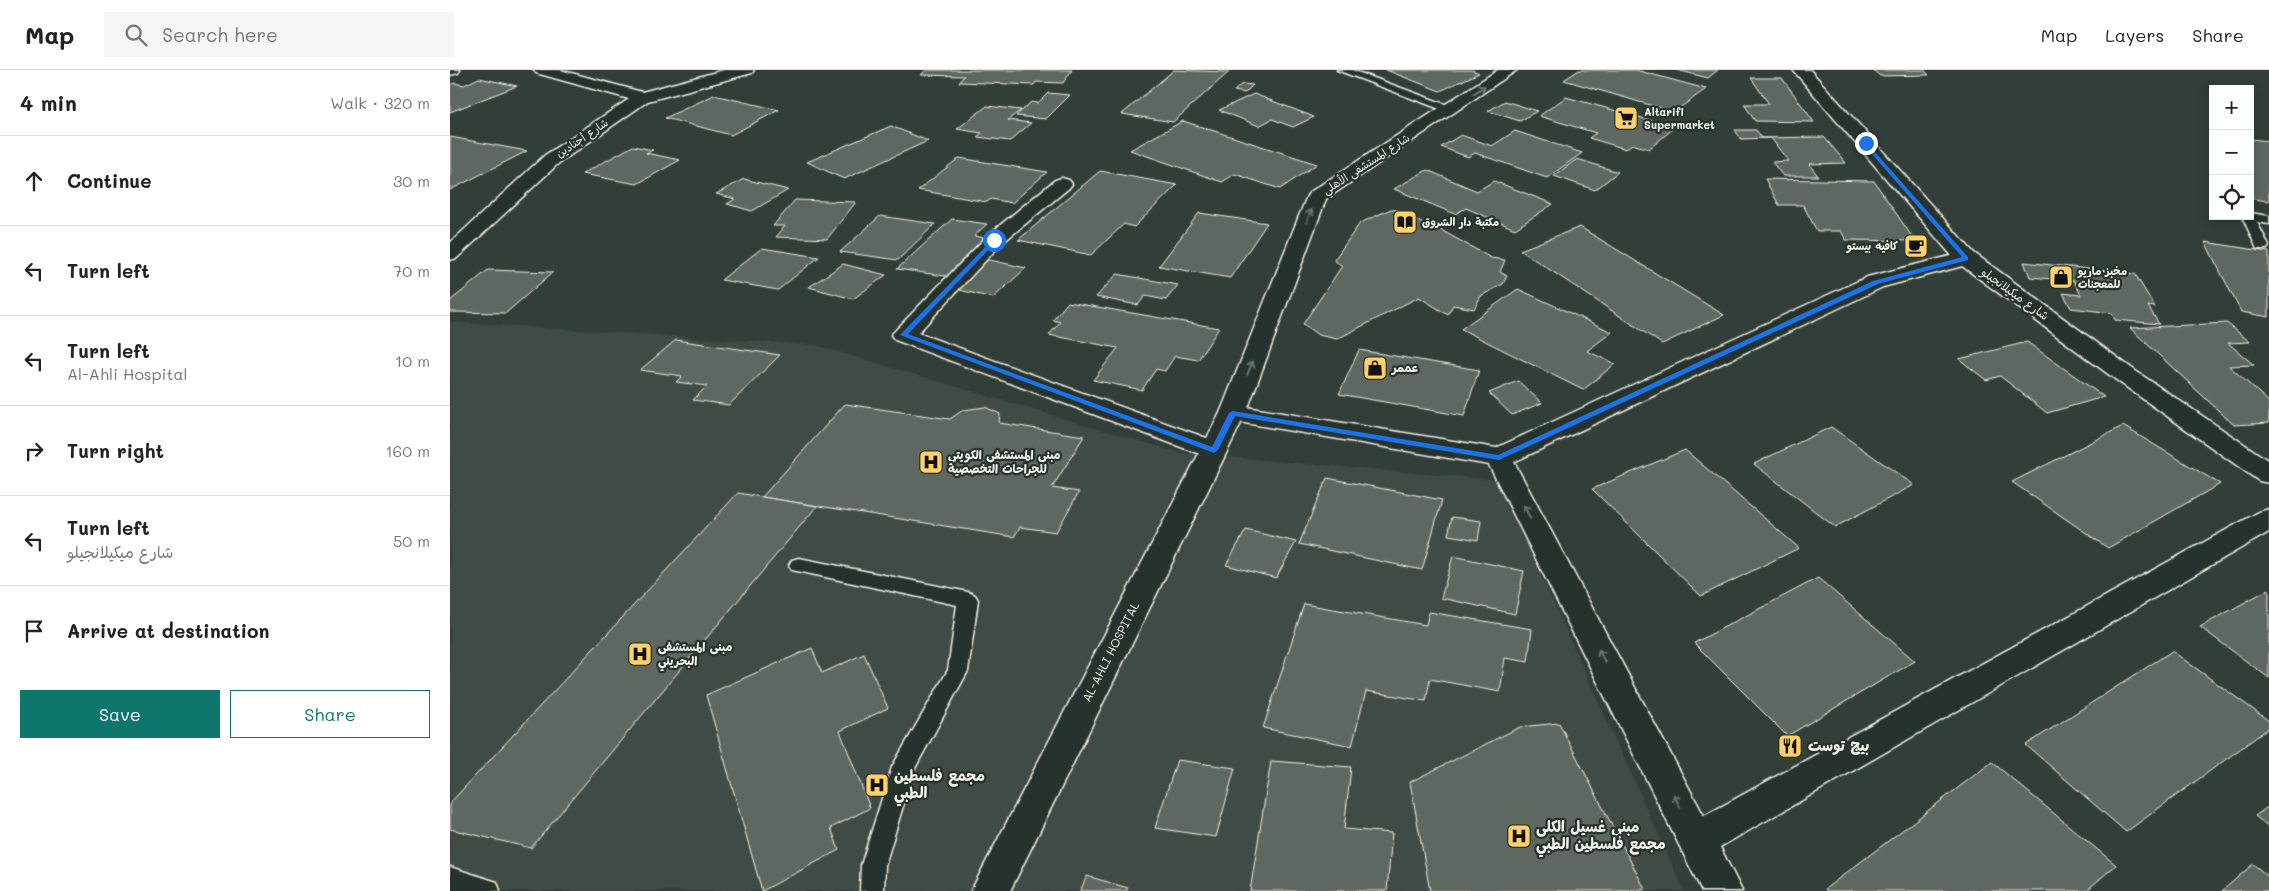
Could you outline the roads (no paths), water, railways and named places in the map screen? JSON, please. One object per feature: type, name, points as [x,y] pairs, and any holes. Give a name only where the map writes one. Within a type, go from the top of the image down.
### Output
[{"type":"street","points":[[542,70],[642,97],[746,70]]},
{"type":"street","name":"شارع المستشفى الأهلي","points":[[1233,413],[1316,196],[1508,70]]},
{"type":"street","name":"شارع ميكيلانجيلو","points":[[1801,70],[1966,258],[2135,382],[2269,474]]},
{"type":"street","name":"شارع أجنادين","points":[[450,254],[552,159],[642,97]]},
{"type":"street","points":[[1062,184],[994,240],[903,335],[1214,450]]},
{"type":"street","points":[[1233,413],[1499,458],[1875,282],[1966,258]]},
{"type":"street","name":"AL-AHLI HOSPITAL","points":[[990,891],[1233,413]]},
{"type":"street","points":[[1499,458],[1723,891]]},
{"type":"street","points":[[1697,840],[2269,520]]},
{"type":"lane","points":[[1342,70],[1449,109]]},
{"type":"lane","points":[[2254,217],[2269,220]]},
{"type":"lane","points":[[2250,220],[2262,246]]},
{"type":"lane","points":[[799,565],[968,600],[958,671],[903,767],[873,865],[872,891]]},
{"type":"lane","points":[[450,879],[488,891]]},
{"type":"place","name":"Altarifi Supermarket","points":[[1626,118]]},
{"type":"place","name":"مكتبة دار الشروق","points":[[1405,222]]},
{"type":"place","name":"كافيه بيستو","points":[[1916,246]]},
{"type":"place","name":"مخبز ماريو للمعجنات","points":[[2061,277]]},
{"type":"place","name":"عممر","points":[[1375,368]]},
{"type":"place","name":"مبنى المستشفى الكويتي للجراحات التخصصية","points":[[931,462]]},
{"type":"place","name":"مبنى المستشفى البحريني","points":[[640,654]]},
{"type":"place","name":"بيج توست","points":[[1790,746]]},
{"type":"place","name":"مجمع فلسطين الطبي","points":[[877,785]]},
{"type":"place","name":"مبنى غسيل الكلى مجمع فلسطين الطبي","points":[[1519,836]]}]
